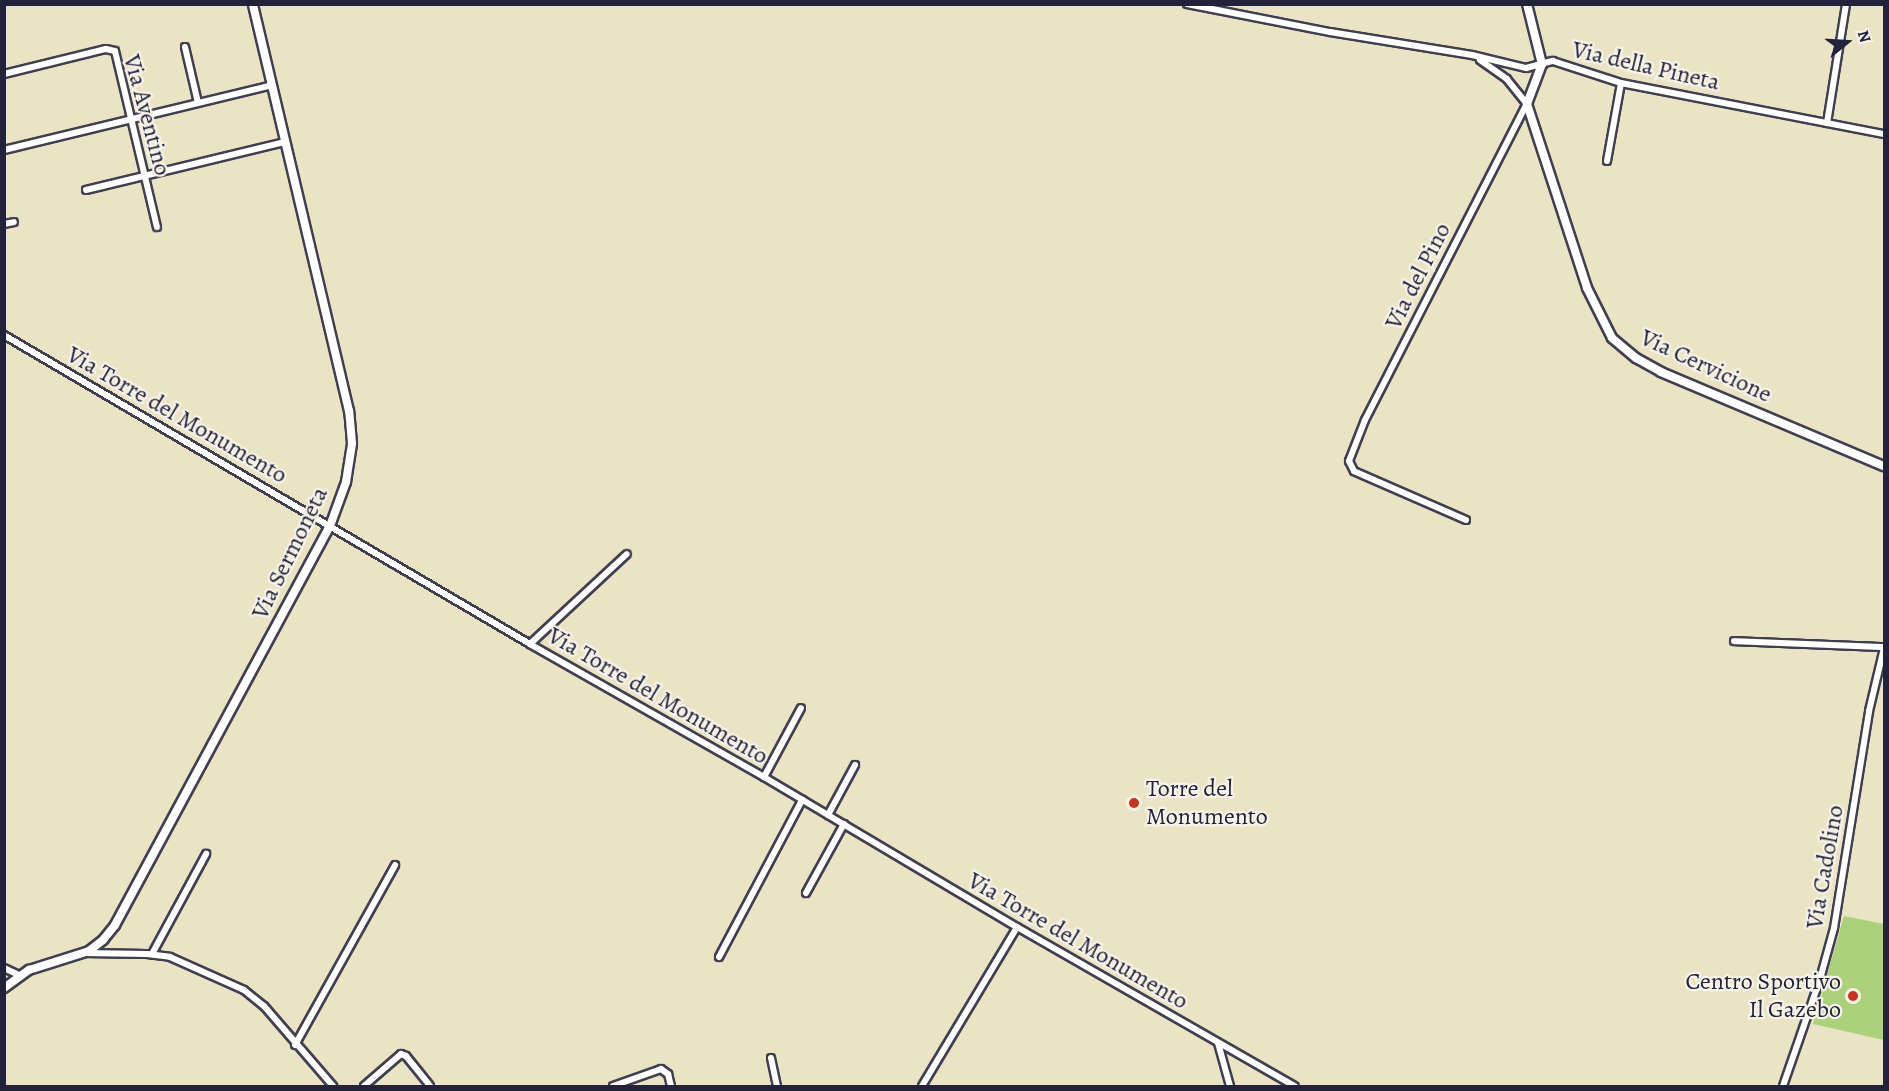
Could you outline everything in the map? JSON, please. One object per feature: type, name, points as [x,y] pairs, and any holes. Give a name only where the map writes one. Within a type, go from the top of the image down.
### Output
[{"type":"street","name":"Via Sermoneta","points":[[4,988],[19,975],[84,953],[103,940],[120,916],[330,526],[348,474],[352,428],[253,4]]},
{"type":"street","name":"Via della Pineta","points":[[1187,4],[1330,32],[1472,55],[1526,68],[1553,62],[1621,83],[1884,134]]},
{"type":"street","points":[[1527,4],[1542,64],[1527,104]]},
{"type":"street","points":[[1827,123],[1846,4]]},
{"type":"street","points":[[185,47],[198,103]]},
{"type":"street","name":"Via Aventino","points":[[4,74],[113,49],[117,54],[157,227]]},
{"type":"street","name":"Via Cervicione","points":[[1472,55],[1503,75],[1527,104],[1587,288],[1606,329],[1619,345],[1642,362],[1668,375],[1884,466]]},
{"type":"street","points":[[1606,161],[1621,83]]},
{"type":"street","points":[[4,150],[272,85]]},
{"type":"street","name":"Via del Pino","points":[[1466,520],[1350,468],[1350,453],[1527,104]]},
{"type":"street","points":[[86,190],[285,142]]},
{"type":"street","points":[[4,225],[14,222]]},
{"type":"street","name":"Via Torre del Monumento","points":[[4,335],[530,645],[764,777],[1017,927],[1295,1086]]},
{"type":"street","points":[[530,645],[627,554]]},
{"type":"street","points":[[1734,641],[1884,648]]},
{"type":"street","name":"Via Cadolino","points":[[1783,1086],[1817,990],[1834,928],[1869,711],[1884,648]]},
{"type":"street","points":[[764,777],[801,708]]},
{"type":"street","points":[[828,815],[855,765]]},
{"type":"street","points":[[719,957],[802,800]]},
{"type":"street","points":[[806,893],[844,824]]},
{"type":"street","points":[[152,954],[206,854]]},
{"type":"street","points":[[296,1045],[395,865]]},
{"type":"street","points":[[922,1086],[1017,927]]},
{"type":"street","points":[[84,953],[152,954],[179,960],[244,990],[262,1004],[333,1086]]},
{"type":"street","points":[[4,968],[19,975]]},
{"type":"street","points":[[1218,1043],[1230,1086]]},
{"type":"street","points":[[364,1086],[401,1054],[406,1056],[430,1086]]},
{"type":"street","points":[[771,1058],[777,1086]]},
{"type":"street","points":[[613,1086],[661,1070],[668,1074],[671,1086]]},
{"type":"green space","name":"Centro Sportivo Il Gazebo","points":[[1844,916],[1884,924],[1884,1040],[1813,1024]]},
{"type":"place","name":"Torre del Monumento","points":[[1134,803]]},
{"type":"place","name":"Centro Sportivo Il Gazebo","points":[[1853,996]]}]
